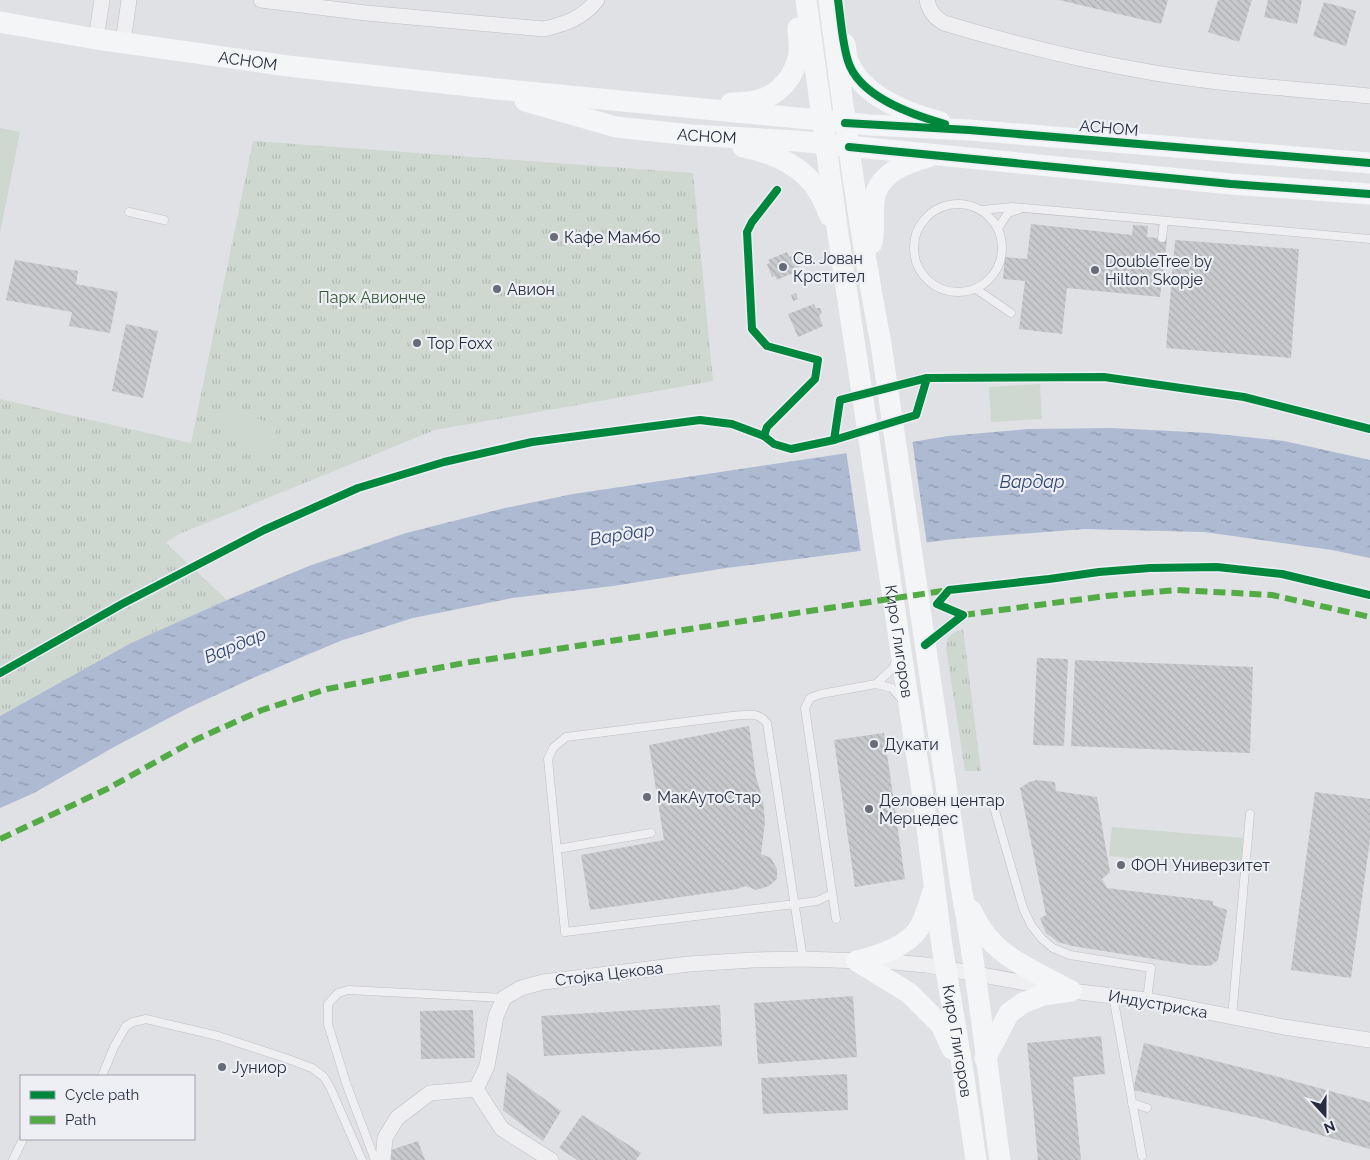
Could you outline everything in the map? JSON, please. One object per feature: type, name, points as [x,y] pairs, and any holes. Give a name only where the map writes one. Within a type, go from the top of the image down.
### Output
[{"type":"street","points":[[96,38],[102,0]]},
{"type":"street","points":[[123,42],[129,0]]},
{"type":"street","points":[[261,0],[366,13],[544,29],[566,24],[579,17],[597,0]]},
{"type":"street","points":[[628,101],[673,100],[749,103],[767,97],[782,88],[794,71],[800,53],[795,0]]},
{"type":"street","name":"Киро Глигоров","points":[[806,0],[838,234],[910,709],[946,970],[976,1160]]},
{"type":"street","name":"Киро Глигоров","points":[[829,0],[845,123],[867,268],[881,344],[961,887],[976,975],[985,1059],[1000,1160]]},
{"type":"street","points":[[838,0],[848,62],[860,82],[875,96],[928,119],[969,130]]},
{"type":"street","points":[[926,0],[937,19],[944,23],[1028,47],[1094,62],[1201,80],[1370,96]]},
{"type":"street","name":"АСНОМ","points":[[0,22],[288,66],[497,89],[845,123],[969,130],[1370,163]]},
{"type":"street","name":"АСНОМ","points":[[497,89],[528,102],[616,127],[691,135],[938,154],[1231,184],[1370,194]]},
{"type":"street","points":[[691,135],[752,149],[786,160],[809,179],[820,194],[838,234]]},
{"type":"street","points":[[867,268],[874,233],[874,200],[880,184],[894,169],[907,162],[938,154]]},
{"type":"street","points":[[857,961],[876,956],[898,946],[918,931],[925,918],[934,886]]},
{"type":"street","points":[[961,887],[977,922],[995,946],[1011,958],[1072,991]]},
{"type":"street","name":"Стојка Цекова","points":[[504,998],[521,988],[543,982],[689,964],[803,959],[893,962],[926,965],[946,970]]},
{"type":"street","points":[[857,961],[908,993],[940,1025],[964,1078]]},
{"type":"street","name":"Индустриска","points":[[946,970],[1072,991],[1147,1000],[1284,1028],[1370,1040]]},
{"type":"street","points":[[985,1059],[1009,1013],[1024,1003],[1044,995],[1072,991]]},
{"type":"street","points":[[476,1088],[487,1066],[496,1016],[504,998]]},
{"type":"street","points":[[383,1160],[385,1138],[397,1118],[430,1093],[476,1088]]},
{"type":"street","points":[[476,1088],[502,1129],[551,1160]]},
{"type":"lane","points":[[957,203],[970,205],[982,210],[998,228],[1002,240],[1002,255],[998,269],[989,280],[976,289],[964,292],[951,292],[938,288],[927,281],[919,270],[914,258],[913,245],[916,232],[922,221],[932,212],[944,206],[957,203]]},
{"type":"lane","points":[[982,210],[1012,207],[1370,239]]},
{"type":"lane","points":[[998,228],[1008,214],[1022,208]]},
{"type":"lane","points":[[129,212],[164,220]]},
{"type":"lane","points":[[1162,238],[1164,221]]},
{"type":"lane","points":[[976,289],[1011,313]]},
{"type":"lane","points":[[876,684],[893,668],[899,641]]},
{"type":"lane","points":[[836,919],[805,708],[810,698],[821,694],[876,684],[892,688],[910,709]]},
{"type":"lane","points":[[803,959],[795,904],[767,724],[762,717],[753,714],[566,738],[554,748],[548,759],[565,932],[795,904],[817,901],[832,894]]},
{"type":"lane","points":[[993,804],[1023,908],[1035,931],[1049,946],[1063,953],[1150,968],[1147,1000]]},
{"type":"lane","points":[[1232,1017],[1250,814]]},
{"type":"lane","points":[[557,849],[651,834]]},
{"type":"lane","points":[[375,1160],[346,1083],[328,1024],[328,1004],[338,993],[348,990],[504,998]]},
{"type":"lane","points":[[1112,996],[1142,1156]]},
{"type":"lane","points":[[102,1075],[114,1046],[126,1026],[146,1019],[218,1036],[288,1058],[312,1068],[324,1076],[362,1160]]},
{"type":"lane","points":[[1132,1103],[1147,1108]]},
{"type":"lane","points":[[13,1160],[23,1140]]},
{"type":"green space","points":[[0,128],[20,132],[0,233]]},
{"type":"green space","name":"Парк Авионче","points":[[253,141],[693,173],[713,381],[435,430],[179,534],[166,543],[227,600],[131,643],[0,716],[0,399],[191,443]]},
{"type":"green space","points":[[1040,384],[1042,419],[991,422],[989,387]]},
{"type":"green space","points":[[229,410],[278,425],[269,453],[221,437]]},
{"type":"green space","points":[[963,629],[981,771],[965,771],[946,648],[947,641],[951,635]]},
{"type":"green space","points":[[1112,827],[1243,838],[1241,867],[1109,856]]},
{"type":"water","name":"Вардар","points":[[1112,428],[1209,433],[1284,441],[1370,460],[1370,558],[1332,550],[1204,532],[1085,529],[954,539],[512,598],[413,618],[340,641],[188,708],[114,747],[34,793],[0,808],[0,716],[131,643],[309,566],[406,533],[505,508],[573,494],[948,436],[1029,429]]},
{"type":"pier","points":[[912,439],[927,545],[861,553],[846,450]]},
{"type":"building","points":[[1059,0],[1168,0],[1161,24]]},
{"type":"building","points":[[1218,0],[1252,0],[1239,42],[1208,32]]},
{"type":"building","points":[[1268,0],[1302,0],[1297,24],[1264,17]]},
{"type":"building","points":[[1324,2],[1356,11],[1346,46],[1313,36]]},
{"type":"building","name":"DoubleTree by Hilton Skopje","points":[[1031,224],[1132,235],[1133,225],[1148,226],[1147,237],[1167,239],[1160,297],[1067,288],[1062,334],[1019,329],[1025,281],[1003,279],[1005,257],[1027,259]]},
{"type":"building","points":[[1175,240],[1299,249],[1291,358],[1166,348]]},
{"type":"building","name":"Св. Јован Крстител","points":[[787,252],[789,257],[795,254],[801,266],[794,268],[795,272],[777,280],[775,276],[772,277],[767,264],[770,263],[768,260]]},
{"type":"building","points":[[15,260],[78,271],[76,284],[118,292],[110,333],[69,326],[72,312],[6,300]]},
{"type":"building","points":[[796,293],[798,299],[793,301],[791,295]]},
{"type":"building","points":[[814,304],[816,308],[820,308],[822,313],[819,316],[823,326],[798,337],[788,314]]},
{"type":"building","points":[[126,324],[158,331],[143,398],[112,391]]},
{"type":"building","points":[[1037,658],[1068,659],[1064,746],[1033,745]]},
{"type":"building","points":[[1075,660],[1253,667],[1250,753],[1071,746]]},
{"type":"building","points":[[749,726],[756,777],[763,800],[765,822],[761,854],[771,858],[777,869],[777,879],[769,886],[756,890],[746,886],[737,889],[590,910],[581,855],[664,840],[649,745]]},
{"type":"building","name":"Деловен центар Мерцедес","points":[[884,733],[905,879],[855,887],[834,740]]},
{"type":"building","points":[[1037,780],[1055,782],[1056,791],[1097,797],[1110,872],[1102,879],[1107,888],[1213,901],[1213,905],[1227,910],[1218,960],[1210,966],[1192,965],[1072,946],[1058,942],[1046,933],[1040,918],[1046,915],[1020,788],[1029,782]]},
{"type":"building","points":[[1315,792],[1370,799],[1370,840],[1351,978],[1291,970]]},
{"type":"building","points":[[853,996],[857,1057],[758,1064],[754,1003]]},
{"type":"building","points":[[720,1005],[722,1046],[544,1056],[541,1016]]},
{"type":"building","points":[[473,1010],[475,1058],[421,1059],[420,1011]]},
{"type":"building","points":[[1101,1036],[1105,1074],[1073,1077],[1081,1160],[1038,1160],[1027,1043]]},
{"type":"building","points":[[1144,1043],[1370,1102],[1370,1149],[1263,1119],[1133,1090]]},
{"type":"building","points":[[507,1072],[561,1111],[543,1141],[503,1110]]},
{"type":"building","points":[[847,1074],[848,1110],[763,1114],[761,1078]]},
{"type":"building","points":[[582,1115],[641,1153],[636,1160],[577,1160],[559,1148]]},
{"type":"building","points":[[418,1141],[425,1160],[391,1160],[388,1151]]},
{"type":"marked path","points":[[0,839],[107,789],[197,739],[262,710],[327,689],[464,663],[949,590]]},
{"type":"marked path","points":[[963,615],[1106,596],[1177,590],[1272,595],[1370,617]]},
{"type":"cycle path","points":[[838,0],[848,61],[854,74],[863,85],[903,110],[945,124]]},
{"type":"cycle path","points":[[845,123],[969,130],[1370,163]]},
{"type":"cycle path","points":[[849,147],[1231,184],[1370,194]]},
{"type":"cycle path","points":[[764,436],[767,427],[815,379],[818,360],[767,346],[752,329],[747,232],[752,222],[777,190]]},
{"type":"cycle path","points":[[0,673],[122,604],[264,530],[358,488],[444,462],[532,442],[700,420],[732,424],[764,436],[774,444],[791,449],[834,440],[916,415],[927,378],[1104,377],[1244,397],[1370,429]]},
{"type":"cycle path","points":[[834,440],[840,400],[927,378]]},
{"type":"cycle path","points":[[925,645],[963,615],[937,604],[949,590],[1099,572],[1150,568],[1217,567],[1282,574],[1370,595]]},
{"type":"place","name":"Кафе Мамбо","points":[[554,237]]},
{"type":"place","name":"Св. Јован Крстител","points":[[783,267]]},
{"type":"place","name":"DoubleTree by Hilton Skopje","points":[[1095,270]]},
{"type":"place","name":"Авион","points":[[497,289]]},
{"type":"place","name":"Top Foxx","points":[[417,343]]},
{"type":"place","name":"Дукати","points":[[874,744]]},
{"type":"place","name":"МакАутоСтар","points":[[647,797]]},
{"type":"place","name":"Деловен центар Мерцедес","points":[[869,809]]},
{"type":"place","name":"ФОН Универзитет","points":[[1121,865]]},
{"type":"place","name":"Јуниор","points":[[222,1067]]}]
